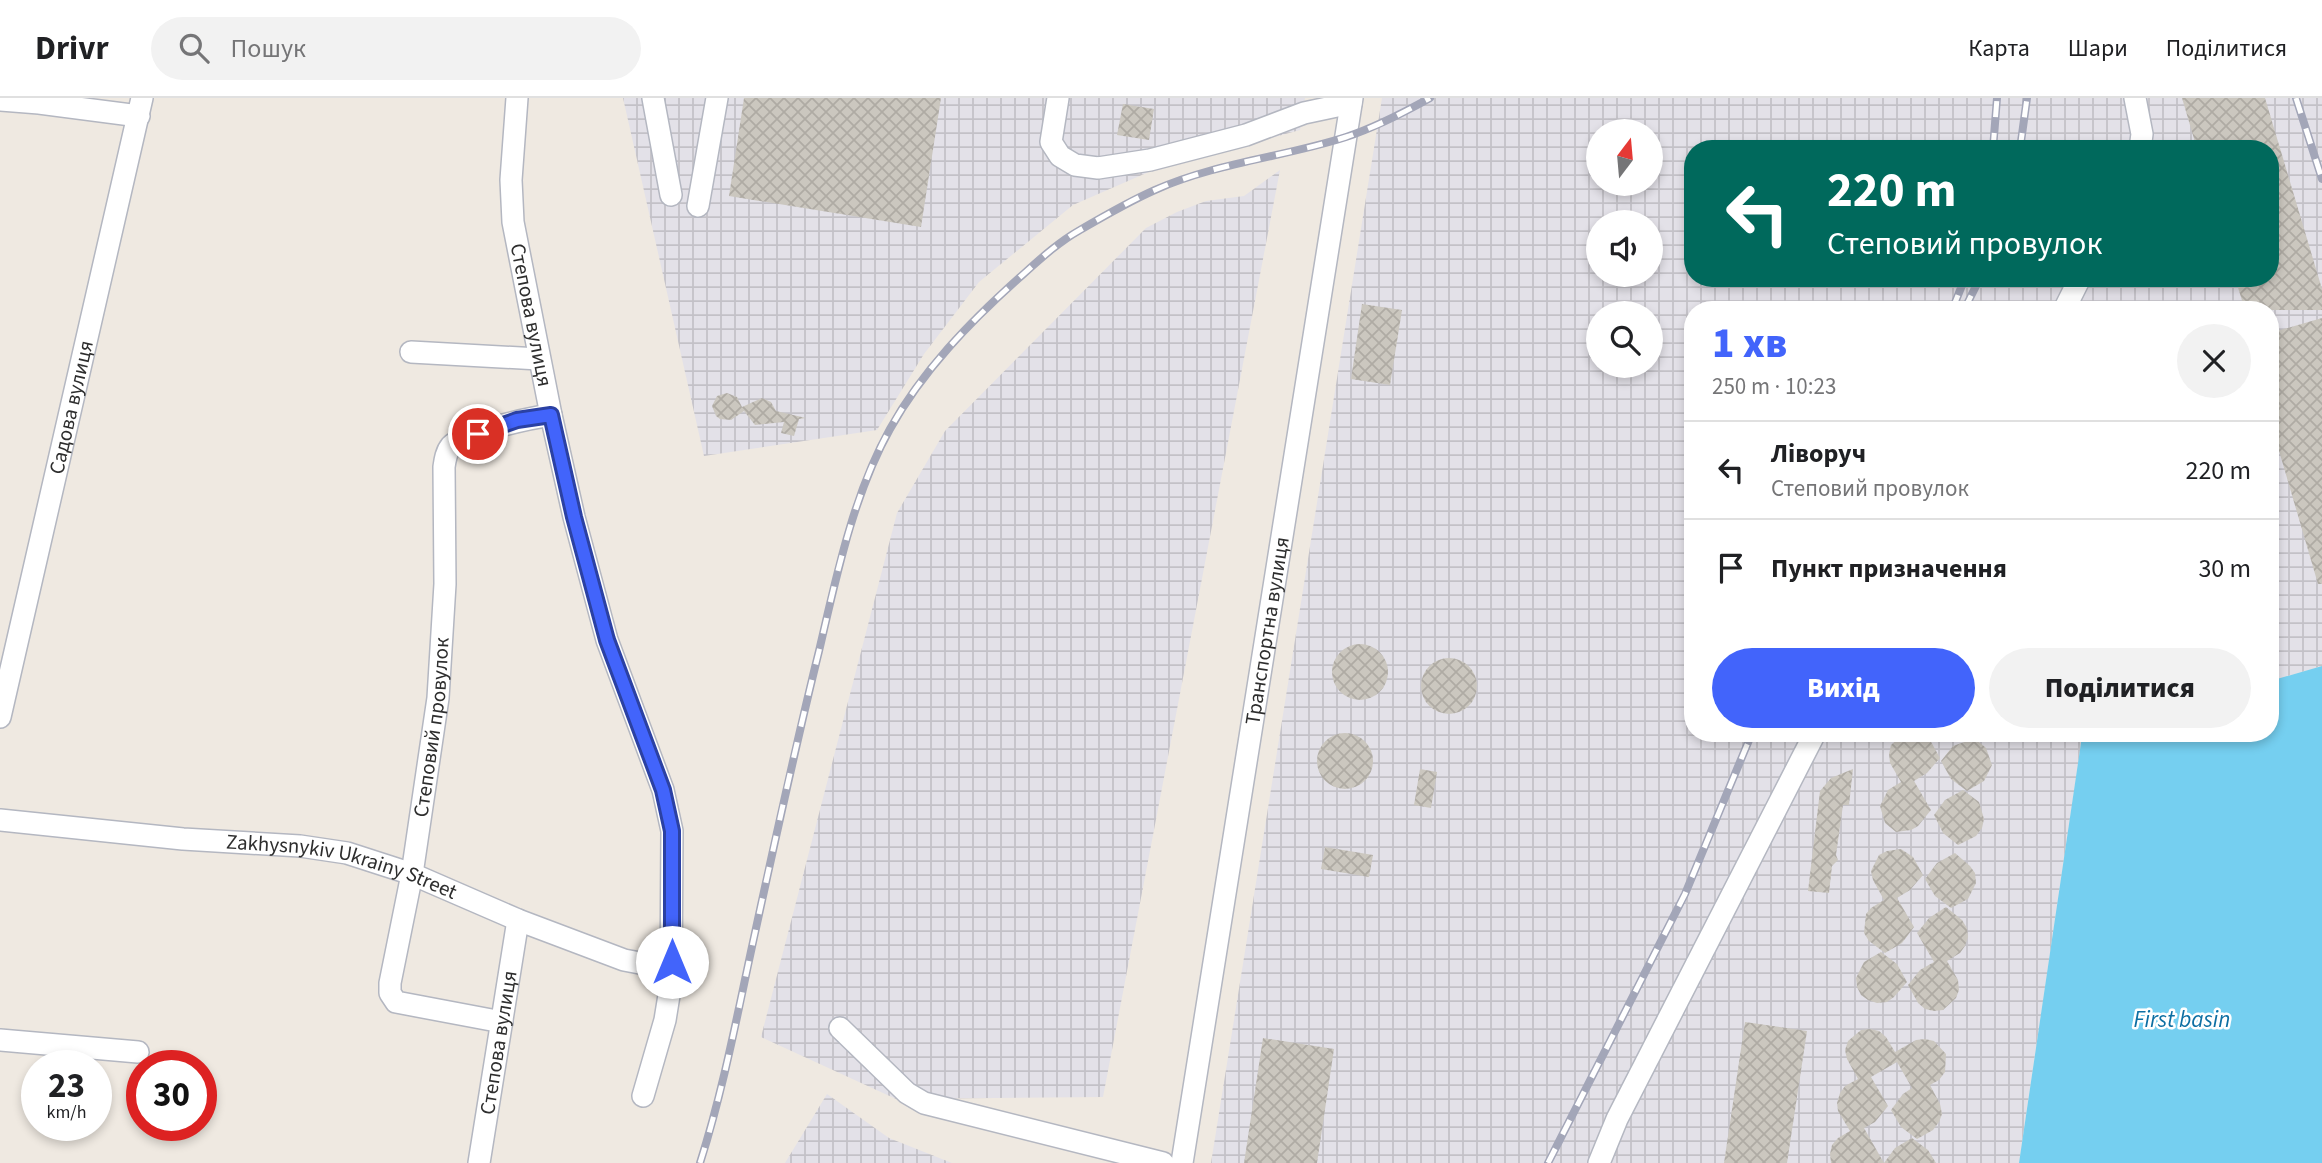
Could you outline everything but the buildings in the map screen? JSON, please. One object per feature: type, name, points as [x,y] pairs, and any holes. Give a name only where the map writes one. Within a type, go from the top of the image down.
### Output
[{"type":"street","name":"Степова вулиця","points":[[517,98],[511,180],[513,222],[539,359],[574,517],[607,640],[663,790],[672,831],[671,983],[665,1020],[643,1096]]},
{"type":"street","points":[[653,98],[671,195]]},
{"type":"street","points":[[698,206],[717,98]]},
{"type":"street","points":[[1058,98],[1051,142],[1060,156],[1075,165],[1098,168],[1150,160],[1246,135],[1288,108],[1352,101]]},
{"type":"street","points":[[2135,98],[2141,140]]},
{"type":"street","points":[[0,100],[141,107]]},
{"type":"street","name":"Транспортна вулиця","points":[[1182,1163],[1352,101]]},
{"type":"street","name":"Садова вулиця","points":[[0,717],[141,107]]},
{"type":"street","points":[[411,352],[539,359]]},
{"type":"street","name":"Степовий провулок","points":[[502,1022],[396,1002],[390,993],[390,983],[412,874],[438,698],[445,584],[443,467],[446,456],[450,447],[459,440],[517,420],[551,415]]},
{"type":"street","points":[[1599,1163],[1617,1119],[1810,742]]},
{"type":"street","name":"Zakhysnykiv Ukrainy Street","points":[[0,820],[183,839],[300,846],[347,853],[412,874],[518,920],[624,960],[645,964],[672,962]]},
{"type":"street","name":"Степова вулиця","points":[[480,1163],[518,920]]},
{"type":"street","points":[[839,1027],[907,1093],[923,1103],[1163,1163]]},
{"type":"street","points":[[0,1040],[126,1051]]},
{"type":"shaded area","points":[[623,98],[1305,98],[1300,130],[1151,171],[1073,205],[979,282],[924,354],[877,430],[704,456]]},
{"type":"shaded area","points":[[1382,98],[2322,98],[2322,666],[2279,678],[2279,301],[1684,301],[1684,742],[2081,742],[2019,1163],[1211,1163]]},
{"type":"shaded area","points":[[1280,170],[1103,1097],[896,1099],[761,1037],[897,513],[945,431],[1146,228],[1206,201],[1244,196]]},
{"type":"shaded area","points":[[827,1094],[889,1138],[952,1163],[785,1163]]},
{"type":"water","name":"First basin","points":[[2322,666],[2322,1163],[2019,1163],[2081,742],[2279,742],[2279,678]]},
{"type":"railway","points":[[700,1163],[723,1081],[793,760],[847,537],[877,454],[917,387],[965,330],[1019,278],[1063,241],[1108,214],[1155,190],[1201,173],[1357,133],[1430,98]]},
{"type":"railway","points":[[1994,140],[1997,98]]},
{"type":"railway","points":[[2021,140],[2027,98]]},
{"type":"railway","points":[[2296,98],[2322,179]]},
{"type":"railway","points":[[1956,301],[1961,287]]},
{"type":"railway","points":[[1968,301],[1976,287]]},
{"type":"railway","points":[[1548,1163],[1685,894],[1748,742]]},
{"type":"route","points":[[478,434],[517,420],[551,415],[574,517],[607,640],[663,790],[672,831],[672,962]]}]
